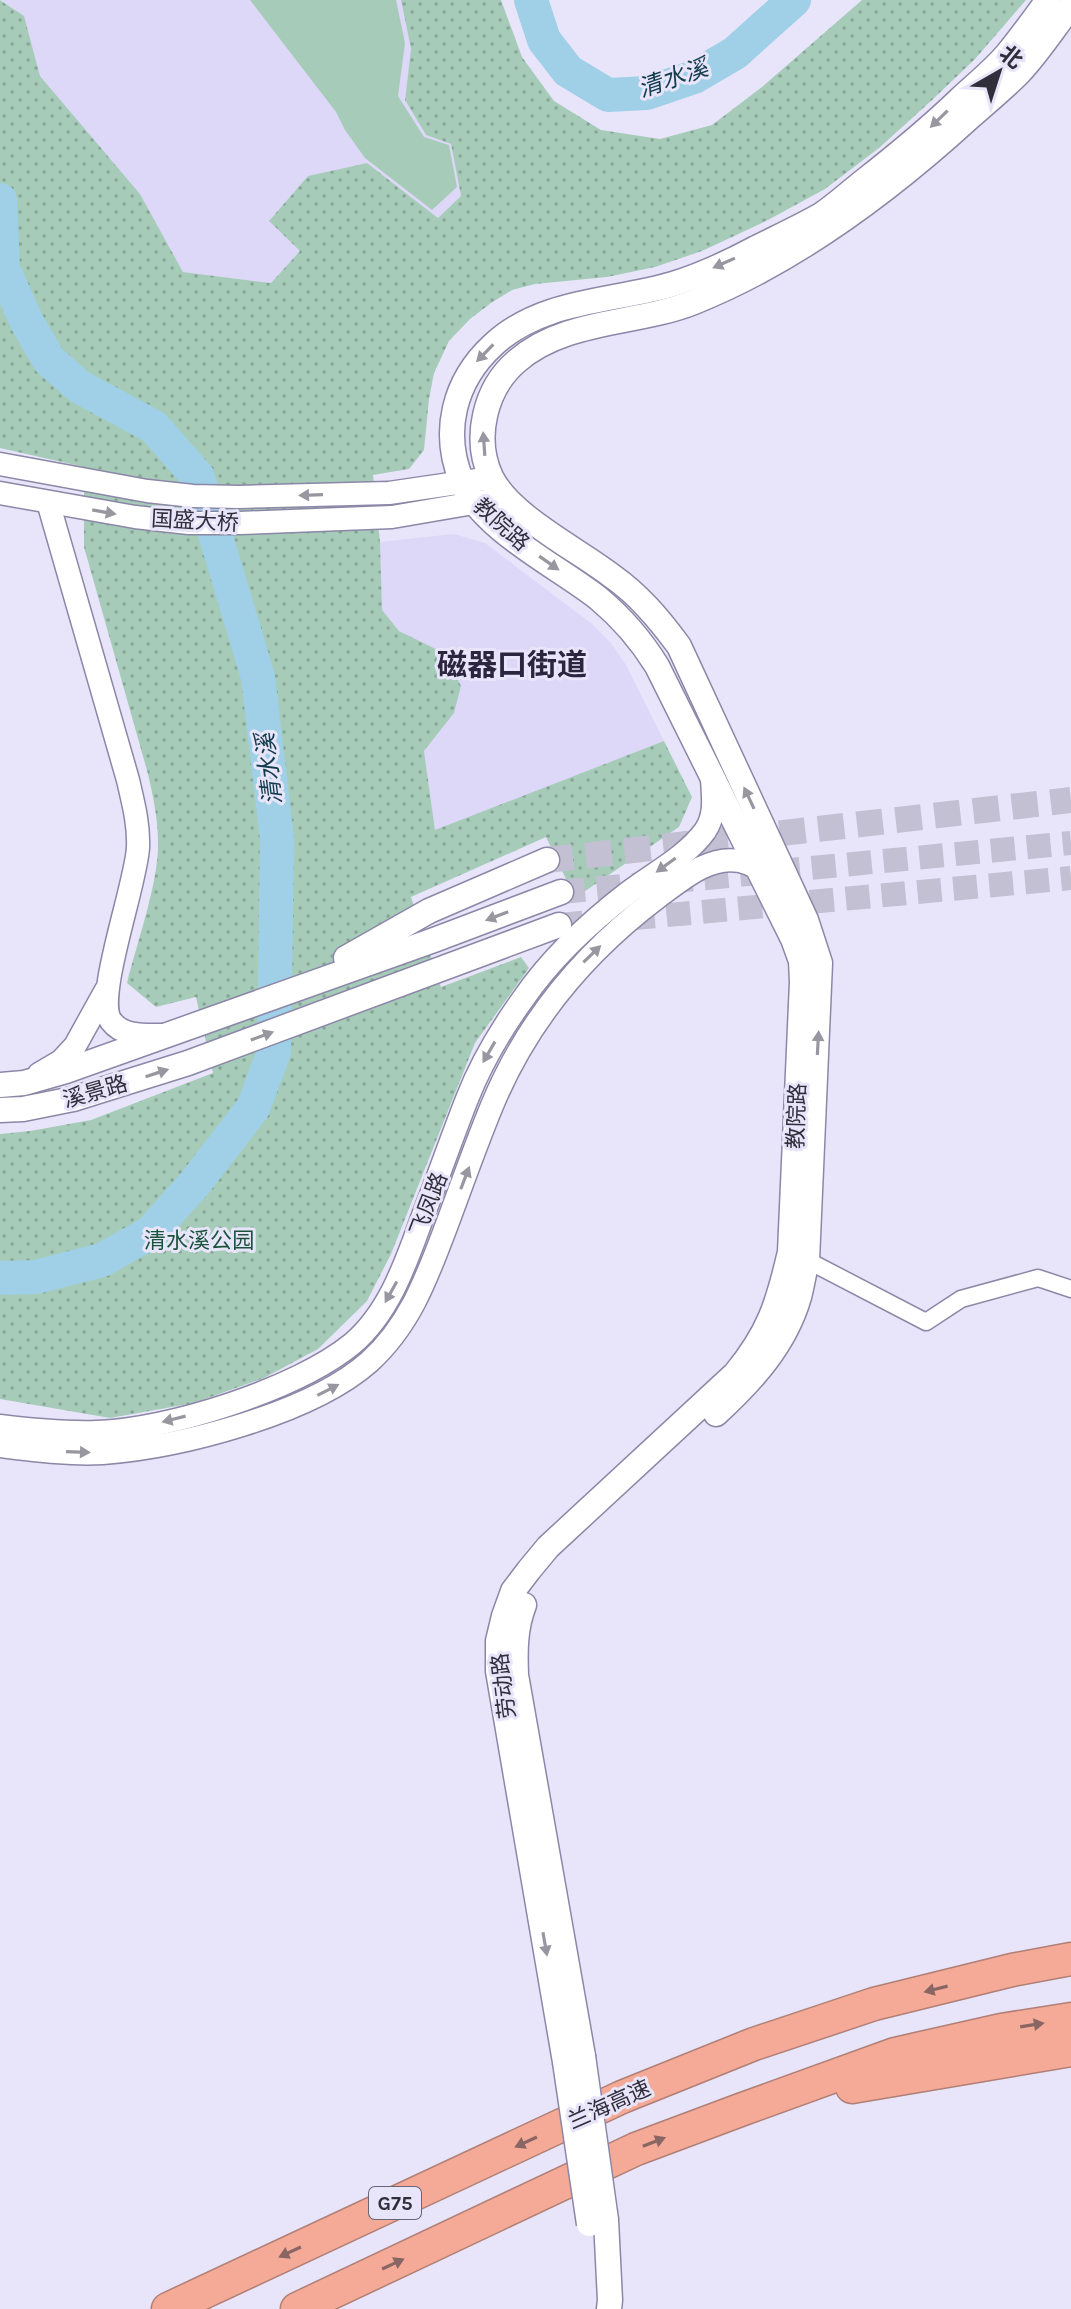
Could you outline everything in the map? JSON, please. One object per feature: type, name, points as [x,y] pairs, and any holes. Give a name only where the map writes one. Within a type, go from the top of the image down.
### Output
[{"type":"highway","name":"兰海高速","points":[[168,2309],[622,2097],[754,2044],[874,2004],[1012,1970],[1071,1959]]},
{"type":"highway","name":"G75","points":[[297,2309],[636,2149],[895,2054],[1001,2030],[1070,2042]]},
{"type":"main road","name":"教院路","points":[[798,1256],[802,982],[801,961],[793,939],[657,666],[642,642],[599,599],[502,530],[468,493],[455,460],[452,438],[457,398],[464,379],[494,344],[515,327],[539,315],[674,284],[729,262],[822,214],[930,127],[1006,55],[1048,0]]},
{"type":"main road","name":"教院路","points":[[798,1256],[820,985],[820,963],[806,920],[679,646],[638,597],[613,576],[527,517],[498,488],[486,462],[483,444],[487,406],[503,375],[532,349],[571,332],[682,307],[736,285],[832,228],[931,153],[1020,72],[1071,6]]},
{"type":"main road","points":[[291,989],[429,911],[547,860]]},
{"type":"main road","points":[[291,989],[561,892]]},
{"type":"main road","name":"溪景路","points":[[0,1110],[23,1109],[73,1099],[188,1063],[559,925]]},
{"type":"main road","name":"溪景路","points":[[12,1084],[66,1071],[291,989]]},
{"type":"main road","name":"劳动路","points":[[598,2222],[516,1675],[518,1621],[526,1599],[557,1558],[746,1386],[768,1360],[799,1299],[798,1256]]},
{"type":"main road","points":[[593,2309],[598,2222]]},
{"type":"main road","points":[[598,2222],[609,2309]]},
{"type":"street","name":"国盛大桥","points":[[0,464],[147,491],[193,496],[468,493]]},
{"type":"street","points":[[468,493],[498,488]]},
{"type":"street","name":"国盛大桥","points":[[0,493],[135,517],[189,523],[240,523],[392,517],[468,493]]},
{"type":"street","points":[[48,502],[136,815],[138,847],[134,875],[107,989],[106,1011],[111,1022],[122,1030],[138,1035],[173,1032]]},
{"type":"street","name":"飞凤路","points":[[0,1426],[99,1432],[180,1418],[228,1405],[300,1376],[324,1364],[353,1342],[389,1298],[404,1267],[467,1098],[505,1023],[533,984],[587,927],[689,848],[705,831],[712,818],[712,779]]},
{"type":"street","name":"飞凤路","points":[[0,1446],[100,1453],[182,1441],[286,1409],[340,1383],[368,1362],[410,1313],[426,1281],[507,1072],[527,1035],[552,1000],[609,938],[696,870],[717,862],[737,860],[756,867]]},
{"type":"street","points":[[12,1084],[61,1061],[75,1046],[107,989]]},
{"type":"street","points":[[798,1256],[926,1322],[961,1299],[1038,1278],[1071,1289]]},
{"type":"shaded area","points":[[2,0],[401,0],[411,49],[405,100],[426,135],[451,144],[461,196],[438,218],[367,163],[308,176],[269,221],[300,251],[271,283],[183,272],[140,194],[40,76],[24,17]]},
{"type":"shaded area","points":[[454,534],[485,543],[592,624],[611,643],[626,665],[664,741],[435,831],[424,751],[454,713],[444,653],[399,631],[381,610],[380,542]]},
{"type":"green space","name":"清水溪公园","points":[[0,0],[24,16],[40,76],[140,194],[183,272],[271,283],[300,251],[269,221],[308,176],[367,163],[438,218],[461,196],[451,144],[426,135],[405,100],[411,49],[401,0],[501,0],[522,57],[554,101],[601,130],[660,139],[712,125],[762,87],[862,0],[1026,0],[975,59],[931,101],[879,148],[825,189],[702,251],[655,267],[512,290],[470,319],[449,341],[434,373],[424,450],[409,469],[373,475],[380,542],[382,610],[399,631],[444,653],[461,686],[454,713],[424,751],[435,830],[664,741],[692,797],[679,827],[575,898],[546,837],[411,897],[441,987],[521,957],[529,968],[475,1043],[391,1254],[367,1301],[318,1349],[264,1378],[194,1403],[110,1418],[0,1399],[0,1134],[91,1120],[213,1073],[196,997],[156,1007],[127,983],[155,875],[157,825],[148,774],[84,547],[84,467],[0,448]]},
{"type":"green space","points":[[250,0],[396,0],[405,43],[398,96],[424,137],[449,145],[457,187],[432,210],[365,158],[336,112]]},
{"type":"waterway","name":"清水溪","points":[[531,0],[544,40],[568,71],[608,95],[647,93],[694,77],[735,53],[794,0]]},
{"type":"waterway","name":"清水溪","points":[[0,200],[3,269],[27,322],[49,360],[80,387],[154,427],[198,477],[258,677],[277,839],[274,1052],[253,1108],[195,1183],[150,1233],[102,1260],[36,1277],[0,1278]]},
{"type":"tunnel","points":[[547,860],[1071,800]]},
{"type":"tunnel","points":[[561,892],[1071,843]]},
{"type":"tunnel","points":[[559,925],[1071,878]]},
{"type":"district","name":"磁器口街道","points":[[512,665]]}]
